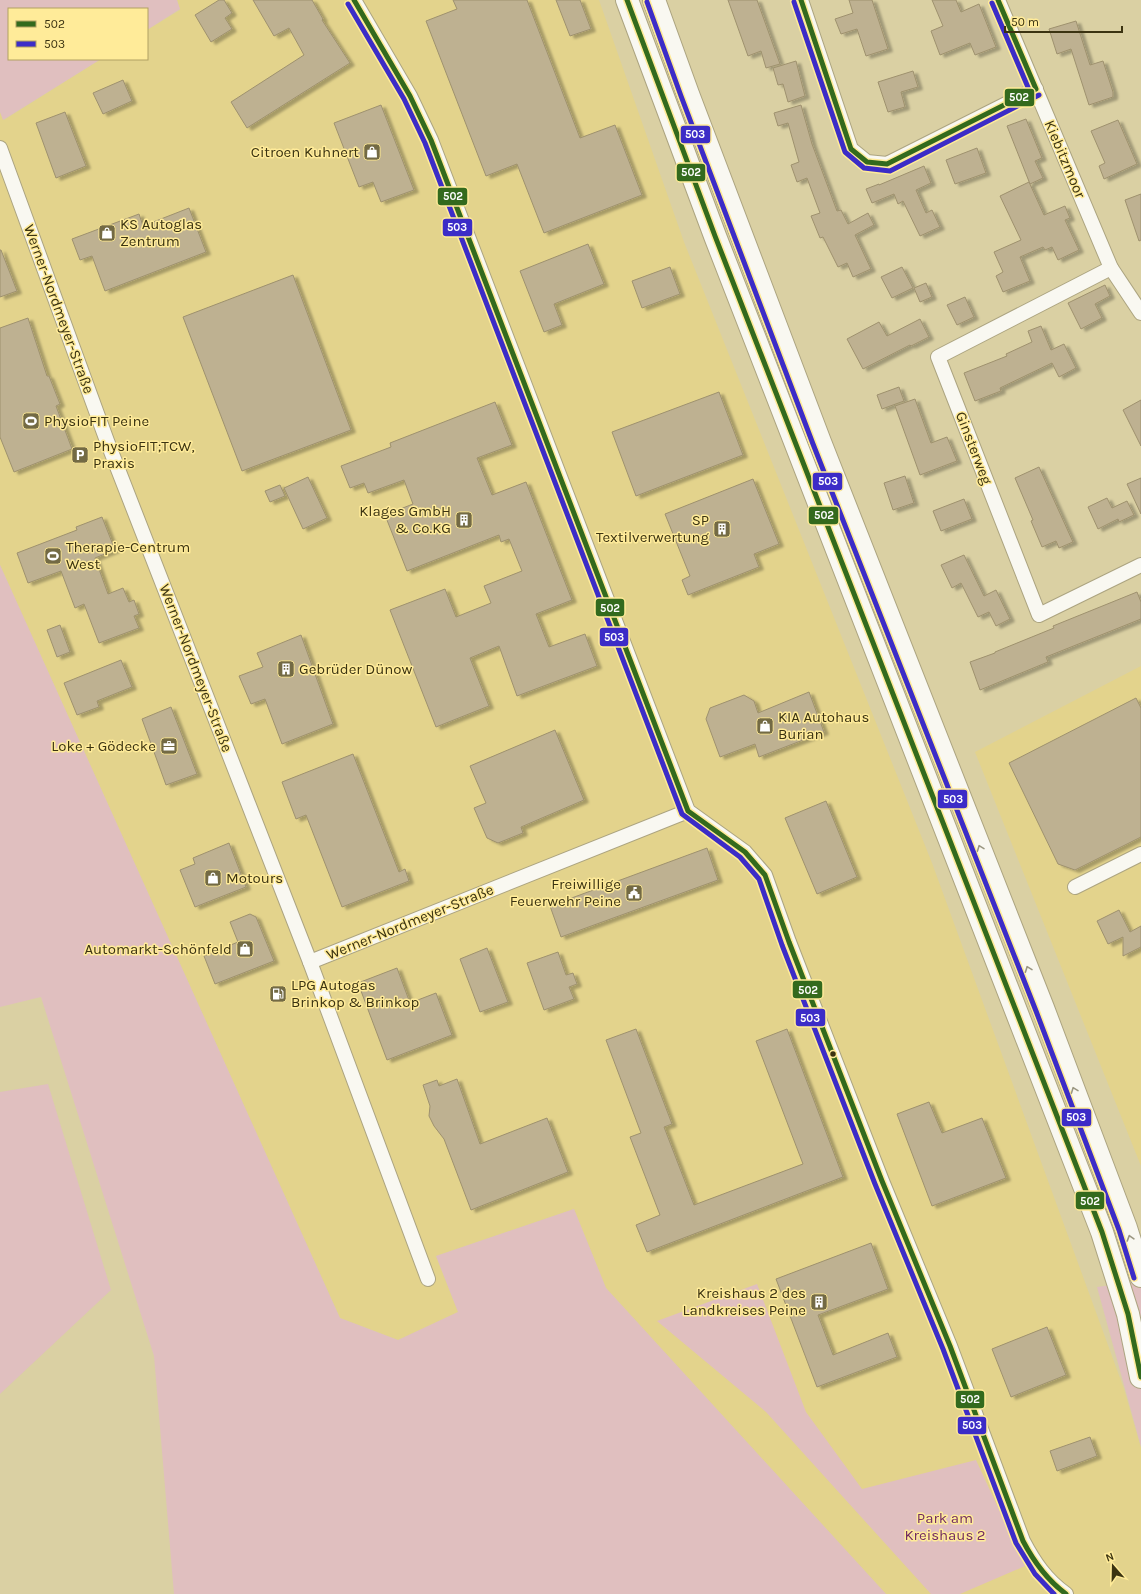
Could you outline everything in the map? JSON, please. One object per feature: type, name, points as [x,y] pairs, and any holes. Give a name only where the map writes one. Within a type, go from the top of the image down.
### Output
[{"type":"highway","points":[[627,0],[721,251],[1102,1232],[1128,1314],[1141,1378]]},
{"type":"highway","points":[[654,0],[688,94],[820,442],[1043,1008],[1126,1228],[1141,1276]]},
{"type":"street","points":[[354,0],[410,96],[431,140],[688,811],[745,852],[764,874],[882,1181],[950,1346],[1023,1541],[1033,1560],[1045,1576],[1066,1594]]},
{"type":"street","points":[[802,0],[851,149],[867,162],[887,164],[1036,90]]},
{"type":"street","name":"Kiebitzmoor","points":[[998,0],[1111,268],[1141,313]]},
{"type":"street","name":"Werner-Nordmeyer-Straße","points":[[0,148],[107,441],[310,962],[428,1279]]},
{"type":"street","name":"Ginsterweg","points":[[1111,268],[938,357],[1039,615],[1141,565]]},
{"type":"street","name":"Werner-Nordmeyer-Straße","points":[[310,962],[688,811]]},
{"type":"street","points":[[1075,887],[1141,854]]},
{"type":"shaded area","points":[[177,0],[599,0],[684,242],[932,863],[1124,1389],[1141,1448],[1141,1594],[886,1594],[606,1288],[574,1209],[436,1256],[458,1312],[398,1340],[340,1318],[0,565],[0,112],[4,120],[99,60],[148,60],[148,29],[180,10]]},
{"type":"shaded area","points":[[1141,666],[1141,1166],[975,752]]},
{"type":"green space","points":[[0,0],[177,0],[180,9],[148,29],[148,8],[8,8],[8,60],[99,60],[3,120],[0,112]]},
{"type":"green space","points":[[0,565],[340,1318],[398,1340],[458,1312],[436,1256],[574,1209],[606,1288],[886,1594],[174,1594],[154,1356],[41,997],[0,1007]]},
{"type":"green space","points":[[48,1084],[111,1290],[0,1394],[0,1092]]},
{"type":"green space","points":[[1141,1281],[1141,1447],[1097,1287]]},
{"type":"green space","name":"Park am Kreishaus 2","points":[[757,1284],[806,1412],[862,1489],[976,1460],[1025,1566],[960,1594],[931,1594],[766,1412],[657,1321]]},
{"type":"building","points":[[219,0],[224,0],[232,13],[225,18],[232,29],[211,42],[195,15]]},
{"type":"building","points":[[253,0],[312,0],[323,19],[322,20],[350,63],[247,128],[231,102],[304,55],[289,28],[274,36]]},
{"type":"building","points":[[453,0],[527,0],[580,138],[615,125],[642,195],[544,233],[517,164],[486,176],[426,21],[457,9]]},
{"type":"building","points":[[556,0],[580,0],[591,29],[570,36]]},
{"type":"building","points":[[728,0],[757,0],[780,64],[766,68],[761,51],[748,56]]},
{"type":"building","points":[[849,0],[872,0],[888,49],[866,56],[857,29],[841,34],[835,19],[853,13]]},
{"type":"building","points":[[932,0],[956,0],[961,12],[979,4],[996,47],[975,55],[970,43],[940,55],[931,31],[943,26]]},
{"type":"building","points":[[1076,21],[1090,65],[1103,61],[1113,92],[1113,97],[1089,105],[1071,49],[1057,54],[1049,29]]},
{"type":"building","points":[[796,61],[805,96],[788,102],[783,84],[778,85],[773,68]]},
{"type":"building","points":[[913,71],[918,87],[901,92],[905,107],[888,112],[878,82]]},
{"type":"building","points":[[123,80],[132,101],[103,114],[93,93]]},
{"type":"building","name":"Citroen Kuhnert","points":[[381,105],[414,190],[381,202],[373,182],[359,187],[334,123]]},
{"type":"building","points":[[801,105],[812,144],[837,211],[841,210],[848,224],[868,213],[874,225],[855,235],[871,269],[853,277],[847,263],[838,267],[823,237],[820,238],[811,216],[820,213],[807,178],[797,182],[791,165],[799,162],[788,123],[778,126],[774,113]]},
{"type":"building","points":[[65,112],[86,166],[56,178],[36,123]]},
{"type":"building","points":[[1026,119],[1042,158],[1035,161],[1043,178],[1030,184],[1007,126]]},
{"type":"building","points":[[1118,120],[1137,164],[1104,179],[1099,166],[1105,163],[1091,131]]},
{"type":"building","points":[[977,148],[986,173],[955,184],[946,160]]},
{"type":"building","points":[[924,166],[931,183],[916,190],[926,213],[932,210],[940,227],[920,236],[903,201],[898,204],[894,194],[872,203],[866,189]]},
{"type":"building","points":[[1029,182],[1044,215],[1065,206],[1070,218],[1065,220],[1079,250],[1058,260],[1052,247],[1045,250],[1043,247],[1020,257],[1030,281],[1003,292],[996,276],[1003,272],[994,252],[1021,240],[1000,196]]},
{"type":"building","points":[[1141,194],[1141,240],[1139,241],[1125,200]]},
{"type":"building","points":[[189,208],[206,252],[105,291],[92,256],[80,260],[72,239],[139,214],[143,226]]},
{"type":"building","points":[[588,244],[604,284],[554,304],[562,325],[544,332],[520,271]]},
{"type":"building","points":[[0,250],[17,291],[0,297]]},
{"type":"building","points":[[670,267],[680,294],[642,308],[632,281]]},
{"type":"building","points":[[902,267],[913,288],[892,298],[881,277]]},
{"type":"building","points":[[293,275],[351,430],[242,471],[183,317]]},
{"type":"building","points":[[926,283],[932,297],[920,302],[914,288]]},
{"type":"building","points":[[1105,285],[1110,296],[1095,304],[1102,318],[1081,329],[1068,303]]},
{"type":"building","points":[[965,297],[974,317],[957,325],[947,305]]},
{"type":"building","name":"PhysioFIT Peine","points":[[28,318],[47,376],[49,376],[60,404],[56,406],[72,449],[14,472],[0,437],[0,328]]},
{"type":"building","points":[[920,319],[929,337],[863,369],[847,339],[879,322],[887,336]]},
{"type":"building","points":[[1041,326],[1051,350],[1064,344],[1076,368],[1059,377],[1052,363],[1000,388],[1001,391],[975,401],[964,373],[1007,356],[1006,354],[1032,342],[1028,331]]},
{"type":"building","points":[[899,387],[904,401],[882,409],[877,395]]},
{"type":"building","points":[[719,392],[743,455],[636,496],[612,432]]},
{"type":"building","points":[[915,399],[931,443],[947,437],[957,461],[920,475],[895,406]]},
{"type":"building","points":[[1141,400],[1141,446],[1123,410]]},
{"type":"building","points":[[495,402],[512,445],[477,458],[492,495],[526,482],[572,600],[536,614],[549,647],[585,634],[597,666],[517,696],[499,646],[470,658],[489,706],[436,727],[390,610],[445,589],[456,617],[491,603],[484,586],[522,571],[509,539],[501,542],[499,535],[407,571],[385,515],[413,504],[404,480],[368,493],[364,483],[350,488],[341,466],[391,447],[390,443]]},
{"type":"building","points":[[1039,467],[1073,542],[1059,548],[1056,541],[1042,547],[1031,521],[1033,520],[1015,478]]},
{"type":"building","points":[[905,476],[914,503],[893,510],[884,483]]},
{"type":"building","points":[[308,477],[327,518],[303,529],[284,488]]},
{"type":"building","points":[[1141,478],[1141,514],[1127,484]]},
{"type":"building","name":"SP Textilverwertung","points":[[753,479],[779,544],[754,554],[759,567],[688,595],[682,580],[690,576],[665,514]]},
{"type":"building","points":[[280,485],[285,496],[270,502],[265,491]]},
{"type":"building","points":[[1107,498],[1112,508],[1127,501],[1134,515],[1119,522],[1118,519],[1098,529],[1088,507]]},
{"type":"building","points":[[964,499],[972,519],[941,531],[933,511]]},
{"type":"building","points":[[102,517],[115,550],[95,558],[108,594],[123,588],[129,602],[134,600],[139,614],[134,616],[139,628],[99,643],[84,604],[75,608],[61,571],[28,583],[17,553],[77,530],[76,527]]},
{"type":"building","points":[[964,555],[984,596],[996,590],[1010,619],[996,626],[989,612],[978,617],[961,583],[952,588],[941,565]]},
{"type":"building","points":[[1137,592],[1141,602],[1141,619],[1046,657],[1048,662],[980,690],[970,662],[995,653],[1054,628],[1053,626]]},
{"type":"building","points":[[60,625],[70,652],[57,657],[47,630]]},
{"type":"building","points":[[301,635],[333,724],[282,744],[265,699],[251,704],[239,676],[263,667],[257,653]]},
{"type":"building","points":[[121,660],[132,687],[97,701],[99,707],[77,715],[64,683]]},
{"type":"building","name":"KIA Autohaus Burian","points":[[809,692],[824,732],[759,757],[755,744],[720,757],[706,719],[710,708],[744,695],[754,701],[758,713]]},
{"type":"building","points":[[1136,698],[1141,708],[1141,837],[1075,870],[1058,864],[1009,763]]},
{"type":"building","name":"Loke + Gödecke","points":[[171,707],[197,774],[166,785],[142,719]]},
{"type":"building","points":[[555,730],[584,800],[521,827],[523,833],[498,843],[487,838],[474,808],[486,803],[470,766]]},
{"type":"building","points":[[353,754],[399,872],[405,869],[409,881],[342,907],[306,815],[296,819],[282,782]]},
{"type":"building","points":[[826,801],[857,877],[817,894],[785,818]]},
{"type":"building","name":"Motours","points":[[229,843],[246,887],[195,907],[180,870],[195,864],[193,858]]},
{"type":"building","name":"Freiwillige Feuerwehr Peine","points":[[707,848],[718,880],[561,937],[550,906]]},
{"type":"building","points":[[1119,910],[1130,932],[1141,926],[1141,947],[1123,956],[1123,937],[1108,944],[1097,921]]},
{"type":"building","name":"Automarkt-Schönfeld","points":[[250,914],[256,917],[274,961],[215,984],[204,956],[238,942],[230,922]]},
{"type":"building","points":[[487,948],[508,1002],[480,1012],[460,959]]},
{"type":"building","points":[[558,952],[566,975],[573,973],[577,984],[569,987],[574,999],[544,1010],[527,963]]},
{"type":"building","points":[[397,968],[410,1003],[436,993],[452,1035],[387,1060],[358,983]]},
{"type":"building","points":[[636,1029],[672,1124],[664,1127],[694,1205],[803,1164],[756,1041],[787,1029],[843,1177],[647,1252],[636,1225],[660,1215],[630,1137],[641,1133],[606,1040]]},
{"type":"building","points":[[457,1079],[480,1144],[547,1118],[568,1172],[471,1210],[444,1139],[434,1126],[429,1116],[430,1106],[423,1085],[437,1080],[439,1086]]},
{"type":"building","points":[[929,1102],[942,1133],[982,1118],[1006,1178],[932,1206],[897,1114]]},
{"type":"building","name":"Kreishaus 2 des Landkreises Peine","points":[[871,1243],[888,1289],[818,1315],[833,1355],[888,1333],[897,1357],[817,1387],[776,1279]]},
{"type":"building","points":[[1047,1327],[1066,1375],[1011,1397],[992,1349]]},
{"type":"building","points":[[1090,1437],[1097,1456],[1057,1471],[1050,1451]]},
{"type":"transit line","name":"502","points":[[354,0],[410,96],[431,140],[688,811],[745,852],[765,875],[789,942],[882,1181],[950,1346],[1023,1541],[1042,1570],[1053,1583],[1066,1594]]},
{"type":"transit line","name":"502","points":[[627,0],[715,236],[1102,1232],[1128,1314],[1141,1377]]},
{"type":"transit line","name":"502","points":[[801,0],[851,149],[867,162],[887,164],[1036,89],[998,0]]},
{"type":"transit line","name":"503","points":[[647,2],[681,96],[813,444],[1036,1011],[1119,1230],[1134,1278]]},
{"type":"transit line","name":"503","points":[[794,2],[845,152],[864,168],[890,171],[1039,95]]},
{"type":"transit line","name":"503","points":[[992,3],[1030,92]]},
{"type":"transit line","name":"503","points":[[348,4],[404,99],[425,143],[682,814],[740,857],[759,879],[782,945],[875,1184],[943,1349],[1016,1543],[1035,1574],[1054,1594]]},
{"type":"place","name":"Citroen Kuhnert","points":[[372,152]]},
{"type":"place","name":"KS Autoglas Zentrum","points":[[107,233]]},
{"type":"place","name":"PhysioFIT Peine","points":[[31,421]]},
{"type":"place","name":"PhysioFIT;TCW, Praxis","points":[[80,455]]},
{"type":"place","name":"Klages GmbH & Co.KG","points":[[464,520]]},
{"type":"place","name":"SP Textilverwertung","points":[[722,529]]},
{"type":"place","name":"Therapie-Centrum West","points":[[53,556]]},
{"type":"place","name":"Gebrüder Dünow","points":[[286,669]]},
{"type":"place","name":"KIA Autohaus Burian","points":[[765,726]]},
{"type":"place","name":"Loke + Gödecke","points":[[169,746]]},
{"type":"place","name":"Motours","points":[[213,878]]},
{"type":"place","name":"Freiwillige Feuerwehr Peine","points":[[634,893]]},
{"type":"place","name":"Automarkt-Schönfeld","points":[[245,949]]},
{"type":"place","name":"LPG Autogas Brinkop & Brinkop","points":[[278,994]]},
{"type":"place","name":"Kreishaus 2 des Landkreises Peine","points":[[819,1302]]}]
